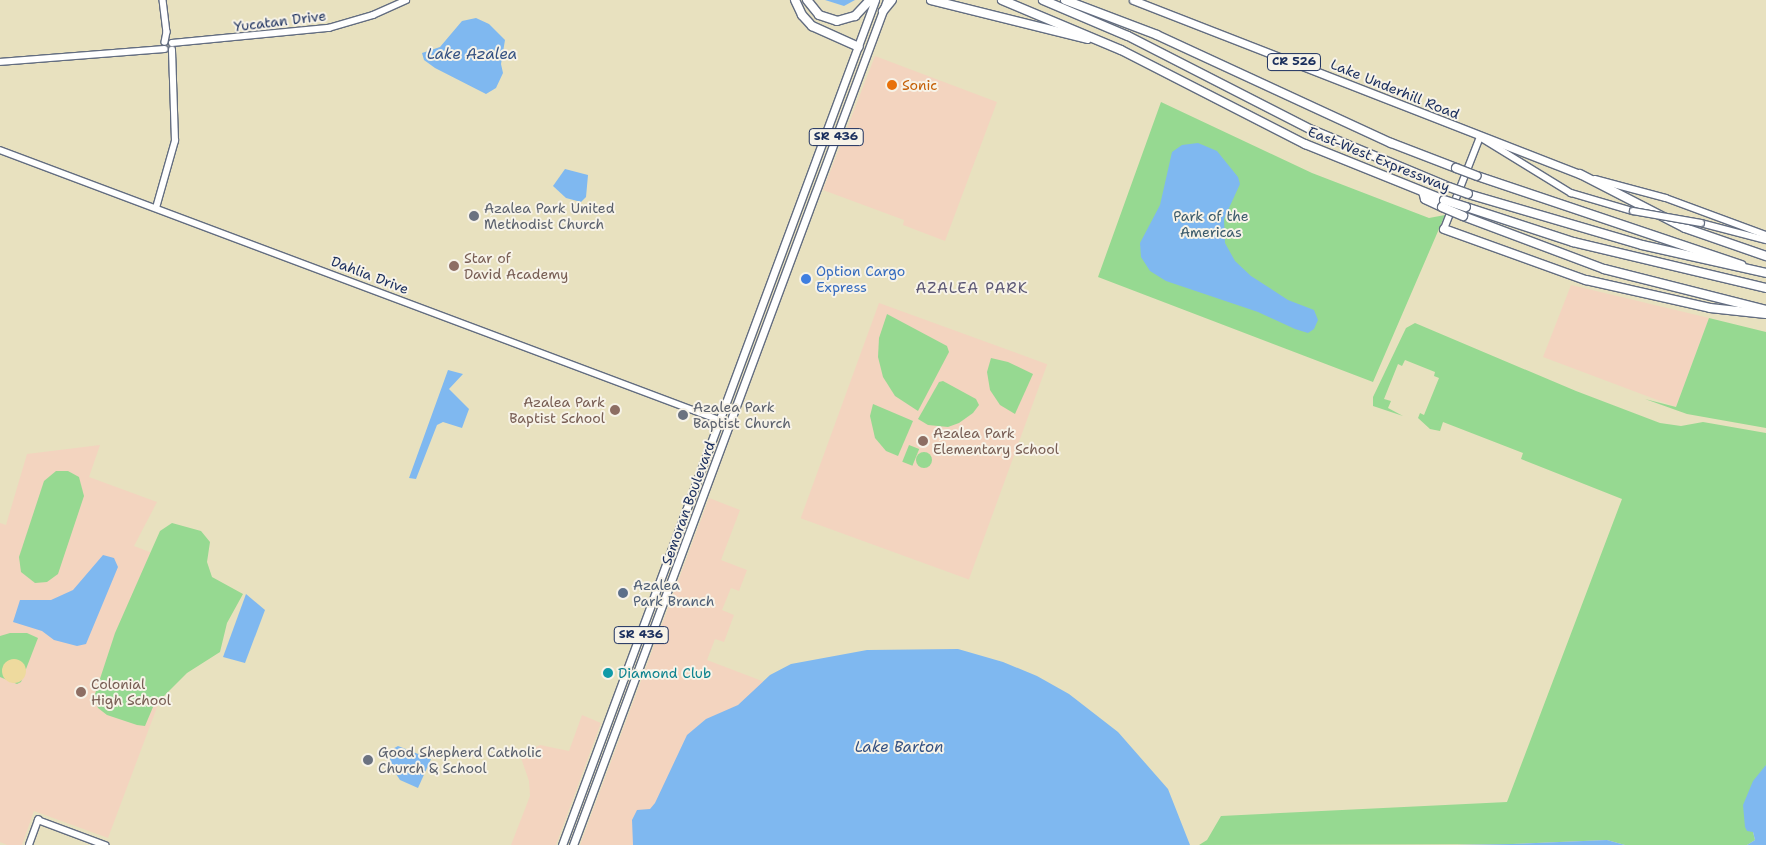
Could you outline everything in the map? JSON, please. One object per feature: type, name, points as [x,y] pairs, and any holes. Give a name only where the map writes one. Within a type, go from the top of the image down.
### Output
[{"type":"highway","points":[[795,0],[802,15],[812,26],[859,47]]},
{"type":"highway","points":[[807,0],[819,15],[837,20],[855,16],[870,0]]},
{"type":"highway","points":[[883,11],[892,0]]},
{"type":"highway","points":[[931,0],[1024,21],[1121,50]]},
{"type":"highway","name":"East-West Expressway","points":[[1002,0],[1121,50],[1305,144],[1423,192],[1425,200],[1466,207],[1573,242],[1766,288]]},
{"type":"highway","name":"East-West Expressway","points":[[1043,0],[1128,36],[1312,130],[1468,194],[1623,240],[1763,273]]},
{"type":"highway","points":[[1065,0],[1132,24],[1328,114],[1456,168],[1763,273]]},
{"type":"highway","points":[[1580,174],[1685,228],[1766,256]]},
{"type":"highway","points":[[1443,203],[1463,216],[1604,268],[1766,310]]},
{"type":"highway","points":[[1444,229],[1586,280],[1710,308],[1766,314]]},
{"type":"main road","name":"Semoran Boulevard","points":[[562,845],[875,0]]},
{"type":"main road","name":"Semoran Boulevard","points":[[573,845],[887,0]]},
{"type":"main road","name":"Lake Underhill Road","points":[[1133,0],[1412,107],[1480,137],[1580,174]]},
{"type":"main road","points":[[859,47],[868,50]]},
{"type":"main road","points":[[667,564],[665,577],[669,588]]},
{"type":"main road","points":[[658,588],[662,599],[660,613]]},
{"type":"main road","points":[[601,739],[601,749],[606,757]]},
{"type":"main road","points":[[596,754],[600,758],[600,772]]},
{"type":"street","points":[[156,208],[175,141],[170,59],[163,0]]},
{"type":"street","name":"Yucatan Drive","points":[[0,62],[329,28],[373,15],[406,0]]},
{"type":"street","points":[[1444,229],[1480,137]]},
{"type":"street","name":"Lake Underhill Road","points":[[1480,137],[1571,192],[1633,212],[1701,223],[1766,240]]},
{"type":"street","name":"Dahlia Drive","points":[[0,150],[730,424]]},
{"type":"street","name":"Lake Underhill Road","points":[[1580,174],[1666,198],[1766,235]]},
{"type":"street","points":[[29,845],[38,820],[101,844]]},
{"type":"shaded area","points":[[875,56],[997,102],[945,241],[903,225],[904,220],[823,190]]},
{"type":"shaded area","points":[[1571,285],[1709,318],[1676,407],[1543,357]]},
{"type":"shaded area","name":"Azalea Park Elementary School","points":[[879,303],[1047,364],[969,579],[801,518]]},
{"type":"shaded area","name":"Colonial High School","points":[[100,445],[89,477],[157,502],[134,546],[207,574],[108,838],[34,811],[22,845],[7,845],[0,842],[0,523],[6,525],[27,454]]},
{"type":"shaded area","points":[[709,498],[740,510],[721,560],[747,570],[739,591],[731,588],[722,610],[734,615],[724,642],[715,639],[707,660],[913,739],[724,845],[580,845]]},
{"type":"shaded area","points":[[582,715],[601,723],[556,845],[511,845],[530,796],[529,781],[520,755],[540,745],[569,751]]},
{"type":"green space","name":"Park of the Americas","points":[[1161,102],[1312,173],[1429,218],[1445,215],[1373,382],[1098,277]]},
{"type":"green space","points":[[887,314],[947,346],[949,352],[918,411],[895,396],[883,377],[878,357],[879,338]]},
{"type":"green space","points":[[1709,318],[1766,332],[1766,428],[1687,414],[1645,399],[1676,407]]},
{"type":"green space","points":[[1415,323],[1576,391],[1660,423],[1681,426],[1703,422],[1766,433],[1766,765],[1753,832],[1755,840],[1747,845],[1625,845],[1607,840],[1512,844],[1199,845],[1207,840],[1221,816],[1507,802],[1622,499],[1521,459],[1523,453],[1443,422],[1440,431],[1430,429],[1418,418],[1420,413],[1424,415],[1439,378],[1434,376],[1435,372],[1405,360],[1402,366],[1398,364],[1384,399],[1391,401],[1388,408],[1403,416],[1373,406],[1373,397],[1406,328]]},
{"type":"green space","points":[[991,358],[1008,362],[1033,374],[1015,414],[1000,405],[990,390],[987,372]]},
{"type":"green space","points":[[943,381],[976,399],[979,405],[973,413],[959,423],[948,427],[928,425],[918,419],[939,382]]},
{"type":"green space","points":[[873,404],[913,421],[898,456],[886,451],[875,438],[870,416]]},
{"type":"green space","points":[[909,445],[919,449],[912,466],[902,462]]},
{"type":"green space","points":[[924,452],[930,454],[932,460],[930,466],[924,468],[918,466],[916,460],[918,454]]},
{"type":"green space","points":[[56,471],[68,471],[79,477],[84,496],[58,574],[47,582],[35,583],[21,572],[19,557],[44,481]]},
{"type":"green space","points":[[172,523],[201,531],[210,542],[207,562],[212,577],[243,594],[227,623],[220,652],[187,673],[153,707],[145,726],[137,725],[107,715],[98,708],[94,697],[115,633],[160,531]]},
{"type":"green space","points":[[10,633],[27,633],[38,638],[21,682],[17,684],[0,677],[0,636]]},
{"type":"sand","points":[[14,659],[19,660],[25,666],[25,676],[19,682],[14,683],[9,682],[3,676],[2,671],[3,666],[9,660]]},
{"type":"water","points":[[825,0],[855,0],[844,6]]},
{"type":"water","name":"Lake Azalea","points":[[476,18],[489,24],[505,40],[501,64],[503,73],[496,88],[486,94],[435,68],[424,60],[422,53],[440,47],[462,21]]},
{"type":"water","points":[[1198,143],[1217,151],[1238,177],[1240,184],[1224,219],[1225,243],[1235,261],[1251,276],[1288,300],[1314,310],[1318,320],[1314,329],[1308,333],[1258,312],[1166,281],[1150,271],[1141,257],[1140,243],[1160,205],[1172,152],[1182,145]]},
{"type":"water","points":[[565,169],[588,175],[586,197],[581,202],[566,198],[553,186]]},
{"type":"water","points":[[448,370],[463,374],[449,389],[469,409],[462,428],[443,422],[437,425],[416,479],[409,478]]},
{"type":"water","points":[[103,555],[114,558],[118,567],[86,644],[77,646],[54,640],[42,631],[13,622],[20,600],[51,600],[73,590]]},
{"type":"water","points":[[246,594],[265,610],[245,663],[223,657]]},
{"type":"water","name":"Lake Barton","points":[[958,649],[1003,662],[1037,676],[1069,694],[1118,732],[1168,789],[1190,845],[633,845],[632,820],[637,810],[650,809],[655,803],[687,735],[706,719],[738,705],[770,675],[791,664],[867,650]]},
{"type":"water","points":[[398,746],[431,759],[418,788],[400,780],[396,774],[387,752]]},
{"type":"water","points":[[1766,765],[1766,845],[1747,845],[1755,840],[1753,832],[1747,831],[1745,827],[1743,805],[1753,781]]},
{"type":"water","points":[[1607,840],[1625,845],[1456,845],[1512,844]]},
{"type":"place","name":"Sonic","points":[[892,85]]},
{"type":"place","name":"Azalea Park United Methodist Church","points":[[474,216]]},
{"type":"place","name":"Star of David Academy","points":[[454,266]]},
{"type":"place","name":"Option Cargo Express","points":[[806,279]]},
{"type":"place","name":"Azalea Park Baptist School","points":[[615,410]]},
{"type":"place","name":"Azalea Park Baptist Church","points":[[683,415]]},
{"type":"place","name":"Azalea Park Elementary School","points":[[923,441]]},
{"type":"place","name":"Azalea Park Branch","points":[[623,593]]},
{"type":"place","name":"Diamond Club","points":[[608,673]]},
{"type":"place","name":"Colonial High School","points":[[81,692]]},
{"type":"place","name":"Good Shepherd Catholic Church & School","points":[[368,760]]},
{"type":"district","name":"AZALEA PARK","points":[[972,289]]}]
